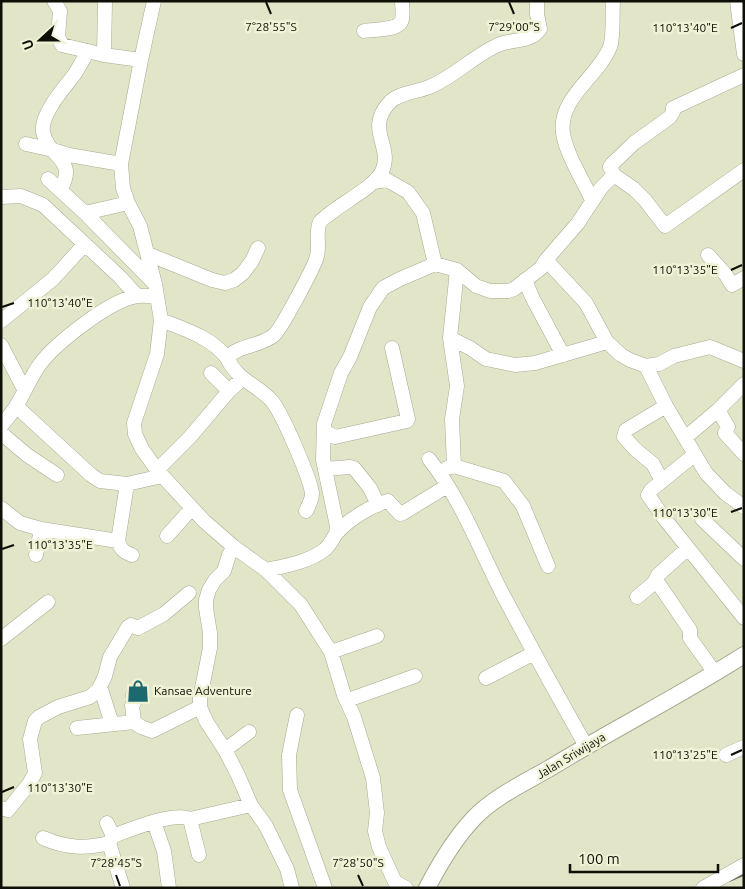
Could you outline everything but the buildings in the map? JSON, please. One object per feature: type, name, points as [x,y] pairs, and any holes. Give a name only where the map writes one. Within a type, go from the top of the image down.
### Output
[{"type":"main road","name":"Jalan Sriwijaya","points":[[427,888],[454,841],[474,818],[489,805],[586,746],[744,655]]},
{"type":"street","points":[[54,1],[60,12],[58,37],[60,42],[69,47],[104,55],[141,60]]},
{"type":"street","points":[[104,55],[105,1]]},
{"type":"street","points":[[154,1],[121,164],[123,188],[128,203],[140,226],[148,254],[161,320],[155,362],[134,423],[135,434],[142,449],[159,473],[198,514],[234,547],[266,570],[301,605],[331,652],[373,778],[377,813],[375,831],[379,847],[398,886]]},
{"type":"street","points":[[364,31],[395,27],[401,22],[403,14],[402,1]]},
{"type":"street","points":[[227,358],[233,351],[261,342],[274,335],[308,277],[317,256],[320,221],[374,182],[383,170],[385,155],[379,134],[384,108],[392,99],[449,78],[479,55],[497,45],[523,40],[536,35],[540,29],[537,1]]},
{"type":"street","points":[[592,200],[567,147],[563,134],[563,123],[566,110],[572,100],[597,69],[610,45],[613,1]]},
{"type":"street","points":[[740,5],[744,54]]},
{"type":"street","points":[[60,190],[67,174],[66,168],[43,132],[44,121],[61,91],[75,73],[88,51]]},
{"type":"street","points":[[744,75],[673,108],[670,117],[634,143],[610,167],[614,175],[640,194],[665,226],[744,170]]},
{"type":"street","points":[[26,144],[68,155],[121,164]]},
{"type":"street","points":[[336,534],[337,526],[323,460],[324,424],[341,373],[350,357],[370,307],[383,288],[400,278],[435,264],[457,270],[476,286],[490,291],[514,289],[541,268],[578,223],[592,200],[614,175]]},
{"type":"street","points":[[48,180],[85,212],[155,290]]},
{"type":"street","points":[[374,182],[387,180],[408,192],[422,213],[435,264]]},
{"type":"street","points":[[1,197],[22,196],[44,205],[120,277],[137,296]]},
{"type":"street","points":[[85,212],[128,203]]},
{"type":"street","points":[[1,321],[53,279],[85,244]]},
{"type":"street","points":[[148,254],[212,280],[225,283],[234,280],[243,273],[258,248]]},
{"type":"street","points":[[708,255],[726,275],[732,285],[744,278]]},
{"type":"street","points":[[546,260],[586,303],[606,342],[621,355],[646,366],[659,364],[674,356],[710,346],[744,361]]},
{"type":"street","points":[[454,466],[452,419],[457,386],[450,338],[457,270]]},
{"type":"street","points":[[525,280],[536,306],[563,355]]},
{"type":"street","points":[[1,426],[16,406],[40,364],[67,338],[107,309],[126,299],[155,290]]},
{"type":"street","points":[[161,320],[206,339],[215,345],[242,379],[272,401],[293,442],[312,492],[311,501],[306,510]]},
{"type":"street","points":[[450,338],[486,359],[515,365],[536,363],[606,342]]},
{"type":"street","points":[[1,346],[24,389]]},
{"type":"street","points":[[324,431],[334,437],[407,420],[392,348]]},
{"type":"street","points":[[646,366],[666,406],[706,473],[725,493],[744,507]]},
{"type":"street","points":[[211,373],[228,391]]},
{"type":"street","points":[[16,406],[91,475],[100,480],[127,484],[159,473],[228,391],[242,379]]},
{"type":"street","points":[[686,437],[718,410],[744,384]]},
{"type":"street","points":[[662,481],[653,464],[636,450],[624,437],[624,434],[626,430],[666,406]]},
{"type":"street","points":[[718,410],[728,427],[725,433],[743,452]]},
{"type":"street","points":[[1,433],[27,455],[57,475]]},
{"type":"street","points":[[694,455],[651,490],[648,495],[664,518],[744,618]]},
{"type":"street","points":[[429,459],[439,471],[465,515],[501,591],[586,746]]},
{"type":"street","points":[[439,471],[454,466],[504,481],[523,506],[548,566]]},
{"type":"street","points":[[325,470],[354,468],[370,488],[378,505]]},
{"type":"street","points":[[127,484],[118,542],[120,548],[132,555]]},
{"type":"street","points":[[266,570],[313,557],[325,550],[336,534],[358,516],[378,505],[388,501],[400,514],[447,486]]},
{"type":"street","points":[[1,508],[20,523],[40,529],[118,542]]},
{"type":"street","points":[[167,536],[198,514]]},
{"type":"street","points":[[702,519],[743,556]]},
{"type":"street","points":[[36,555],[40,529]]},
{"type":"street","points":[[234,547],[229,555],[224,571],[215,580],[206,600],[210,648],[200,698],[200,707],[206,721],[225,750],[251,805],[266,826],[287,869],[292,888]]},
{"type":"street","points":[[637,597],[688,548]]},
{"type":"street","points":[[656,580],[690,630],[690,638],[715,673]]},
{"type":"street","points":[[1,808],[8,810],[34,775],[35,768],[30,739],[35,721],[58,707],[90,697],[100,686],[110,657],[128,627],[131,625],[138,628],[159,618],[189,593]]},
{"type":"street","points":[[1,639],[48,602]]},
{"type":"street","points":[[331,652],[377,636]]},
{"type":"street","points":[[486,678],[534,654]]},
{"type":"street","points":[[348,700],[416,676]]},
{"type":"street","points":[[100,686],[112,724]]},
{"type":"street","points":[[133,695],[134,722],[141,728],[152,731],[166,716],[200,707]]},
{"type":"street","points":[[297,715],[289,755],[290,790],[325,888]]},
{"type":"street","points":[[77,728],[134,722]]},
{"type":"street","points":[[225,750],[249,732]]},
{"type":"street","points":[[726,755],[744,748]]},
{"type":"street","points":[[43,838],[57,844],[82,848],[111,840],[154,822],[180,816],[190,819],[251,805]]},
{"type":"street","points":[[190,819],[199,855]]},
{"type":"street","points":[[107,822],[124,888]]},
{"type":"street","points":[[154,822],[164,851],[169,888]]},
{"type":"street","points":[[703,888],[744,865]]},
{"type":"waterway","points":[[730,880],[744,874]]},
{"type":"place","name":"Kansae Adventure","points":[[138,691]]}]
